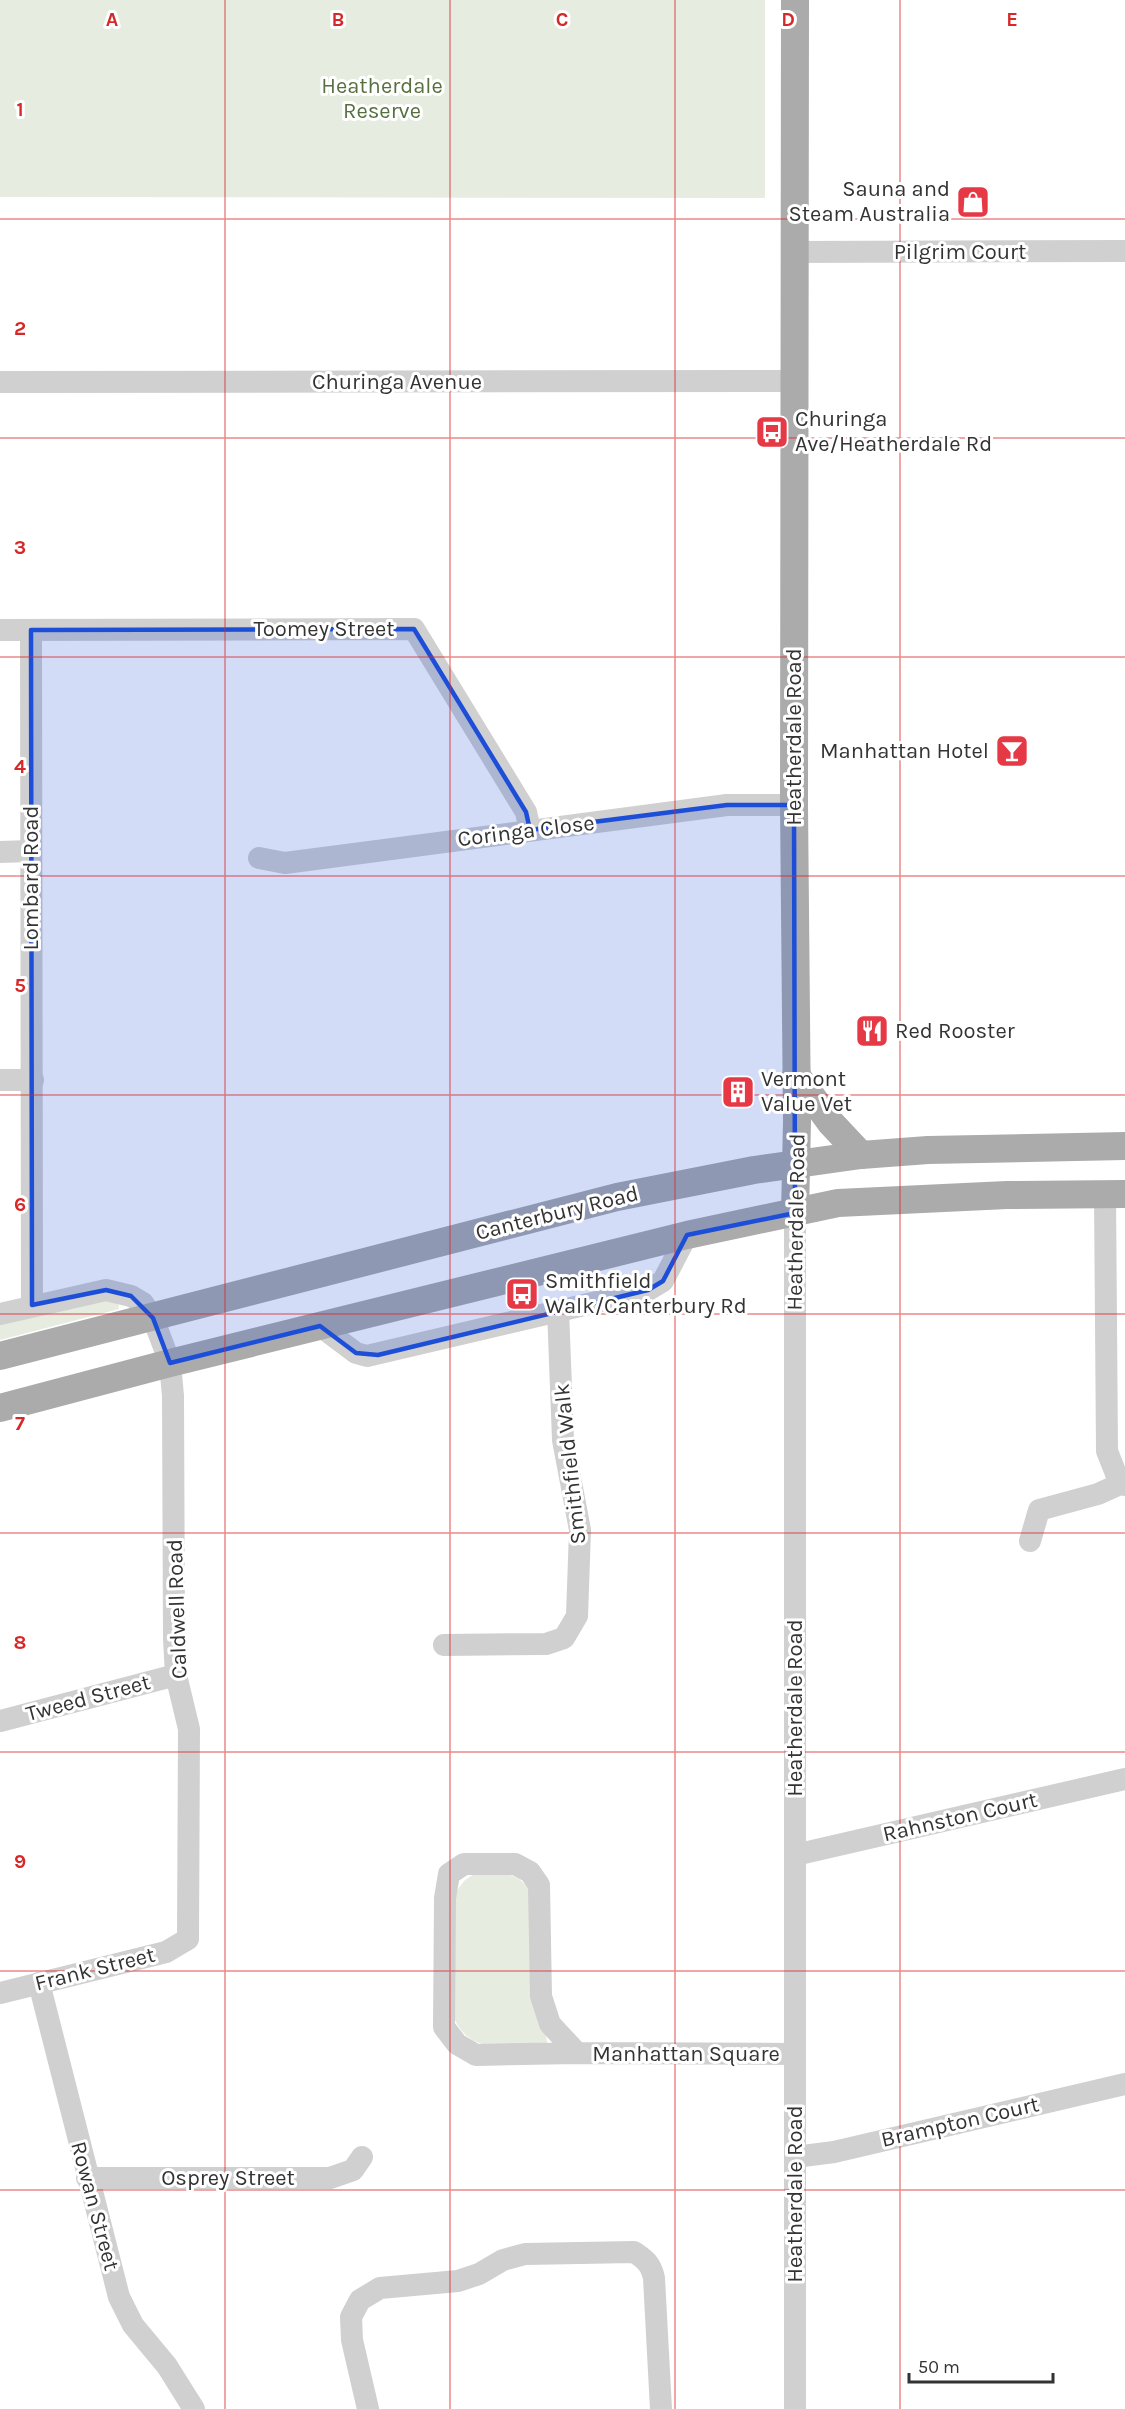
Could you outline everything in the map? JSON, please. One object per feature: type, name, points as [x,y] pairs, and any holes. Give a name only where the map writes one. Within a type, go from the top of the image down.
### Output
[{"type":"main road","name":"Heatherdale Road","points":[[795,0],[795,1213]]},
{"type":"main road","points":[[796,1076],[831,1123],[861,1155]]},
{"type":"main road","name":"Canterbury Road","points":[[0,1356],[617,1197],[796,1164],[861,1155],[1010,1147],[1125,1146]]},
{"type":"main road","points":[[0,1408],[170,1363],[687,1235],[838,1203],[923,1198],[1115,1194]]},
{"type":"street","name":"Pilgrim Court","points":[[794,252],[1125,251]]},
{"type":"street","name":"Churinga Avenue","points":[[0,382],[794,381]]},
{"type":"street","name":"Toomey Street","points":[[0,630],[414,629],[526,812],[530,830]]},
{"type":"street","name":"Lombard Road","points":[[31,630],[32,1305]]},
{"type":"street","name":"Coringa Close","points":[[260,858],[285,863],[727,805],[794,805]]},
{"type":"street","points":[[0,852],[31,851]]},
{"type":"street","points":[[0,1080],[33,1080]]},
{"type":"street","points":[[1030,1541],[1039,1510],[1098,1494],[1122,1484],[1107,1451],[1115,1194]]},
{"type":"street","name":"Heatherdale Road","points":[[795,1213],[795,2409]]},
{"type":"street","points":[[320,1326],[357,1353],[367,1356],[648,1290],[663,1281],[687,1235]]},
{"type":"street","points":[[0,1314],[106,1290],[131,1296],[143,1303],[153,1317]]},
{"type":"street","name":"Smithfield Walk","points":[[444,1645],[546,1644],[564,1638],[577,1616],[580,1530],[563,1440],[558,1310]]},
{"type":"street","name":"Caldwell Road","points":[[153,1317],[170,1363],[173,1396],[176,1675],[189,1729],[188,1939]]},
{"type":"street","name":"Tweed Street","points":[[0,1721],[176,1675]]},
{"type":"street","name":"Rahnston Court","points":[[795,1856],[1125,1779]]},
{"type":"street","name":"Manhattan Square","points":[[577,2053],[550,2024],[541,1996],[539,1885],[530,1872],[515,1864],[464,1864],[449,1874],[445,1898],[444,2027],[456,2044],[476,2055],[795,2054]]},
{"type":"street","name":"Frank Street","points":[[0,1993],[166,1952],[188,1939]]},
{"type":"street","name":"Rowan Street","points":[[39,1983],[119,2297],[133,2325],[167,2366],[194,2409]]},
{"type":"street","name":"Brampton Court","points":[[795,2157],[834,2152],[1125,2084]]},
{"type":"street","name":"Osprey Street","points":[[87,2178],[330,2178],[353,2170],[362,2157]]},
{"type":"street","points":[[368,2409],[352,2340],[351,2317],[360,2300],[380,2288],[458,2281],[479,2274],[503,2260],[525,2254],[634,2252],[645,2259],[652,2268],[654,2278],[661,2409]]},
{"type":"highlighted area","points":[[414,629],[526,812],[530,830],[727,805],[794,805],[795,1213],[687,1235],[663,1281],[648,1290],[378,1355],[356,1353],[320,1326],[170,1363],[153,1318],[131,1296],[106,1290],[32,1305],[31,630]]},
{"type":"green space","name":"Heatherdale Reserve","points":[[0,0],[765,0],[765,198],[0,197]]},
{"type":"green space","points":[[95,1299],[118,1302],[119,1309],[0,1340],[0,1324]]},
{"type":"green space","points":[[502,1871],[519,1879],[529,1888],[547,2043],[508,2047],[483,2044],[472,2040],[462,2032],[455,2020],[451,1908],[458,1889],[465,1880],[473,1875]]},
{"type":"place","name":"Sauna and Steam Australia","points":[[973,202]]},
{"type":"place","name":"Churinga Ave/Heatherdale Rd","points":[[772,432]]},
{"type":"place","name":"Manhattan Hotel","points":[[1012,751]]},
{"type":"place","name":"Red Rooster","points":[[872,1031]]},
{"type":"place","name":"Vermont Value Vet","points":[[738,1092]]},
{"type":"place","name":"Smithfield Walk/Canterbury Rd","points":[[522,1294]]}]
